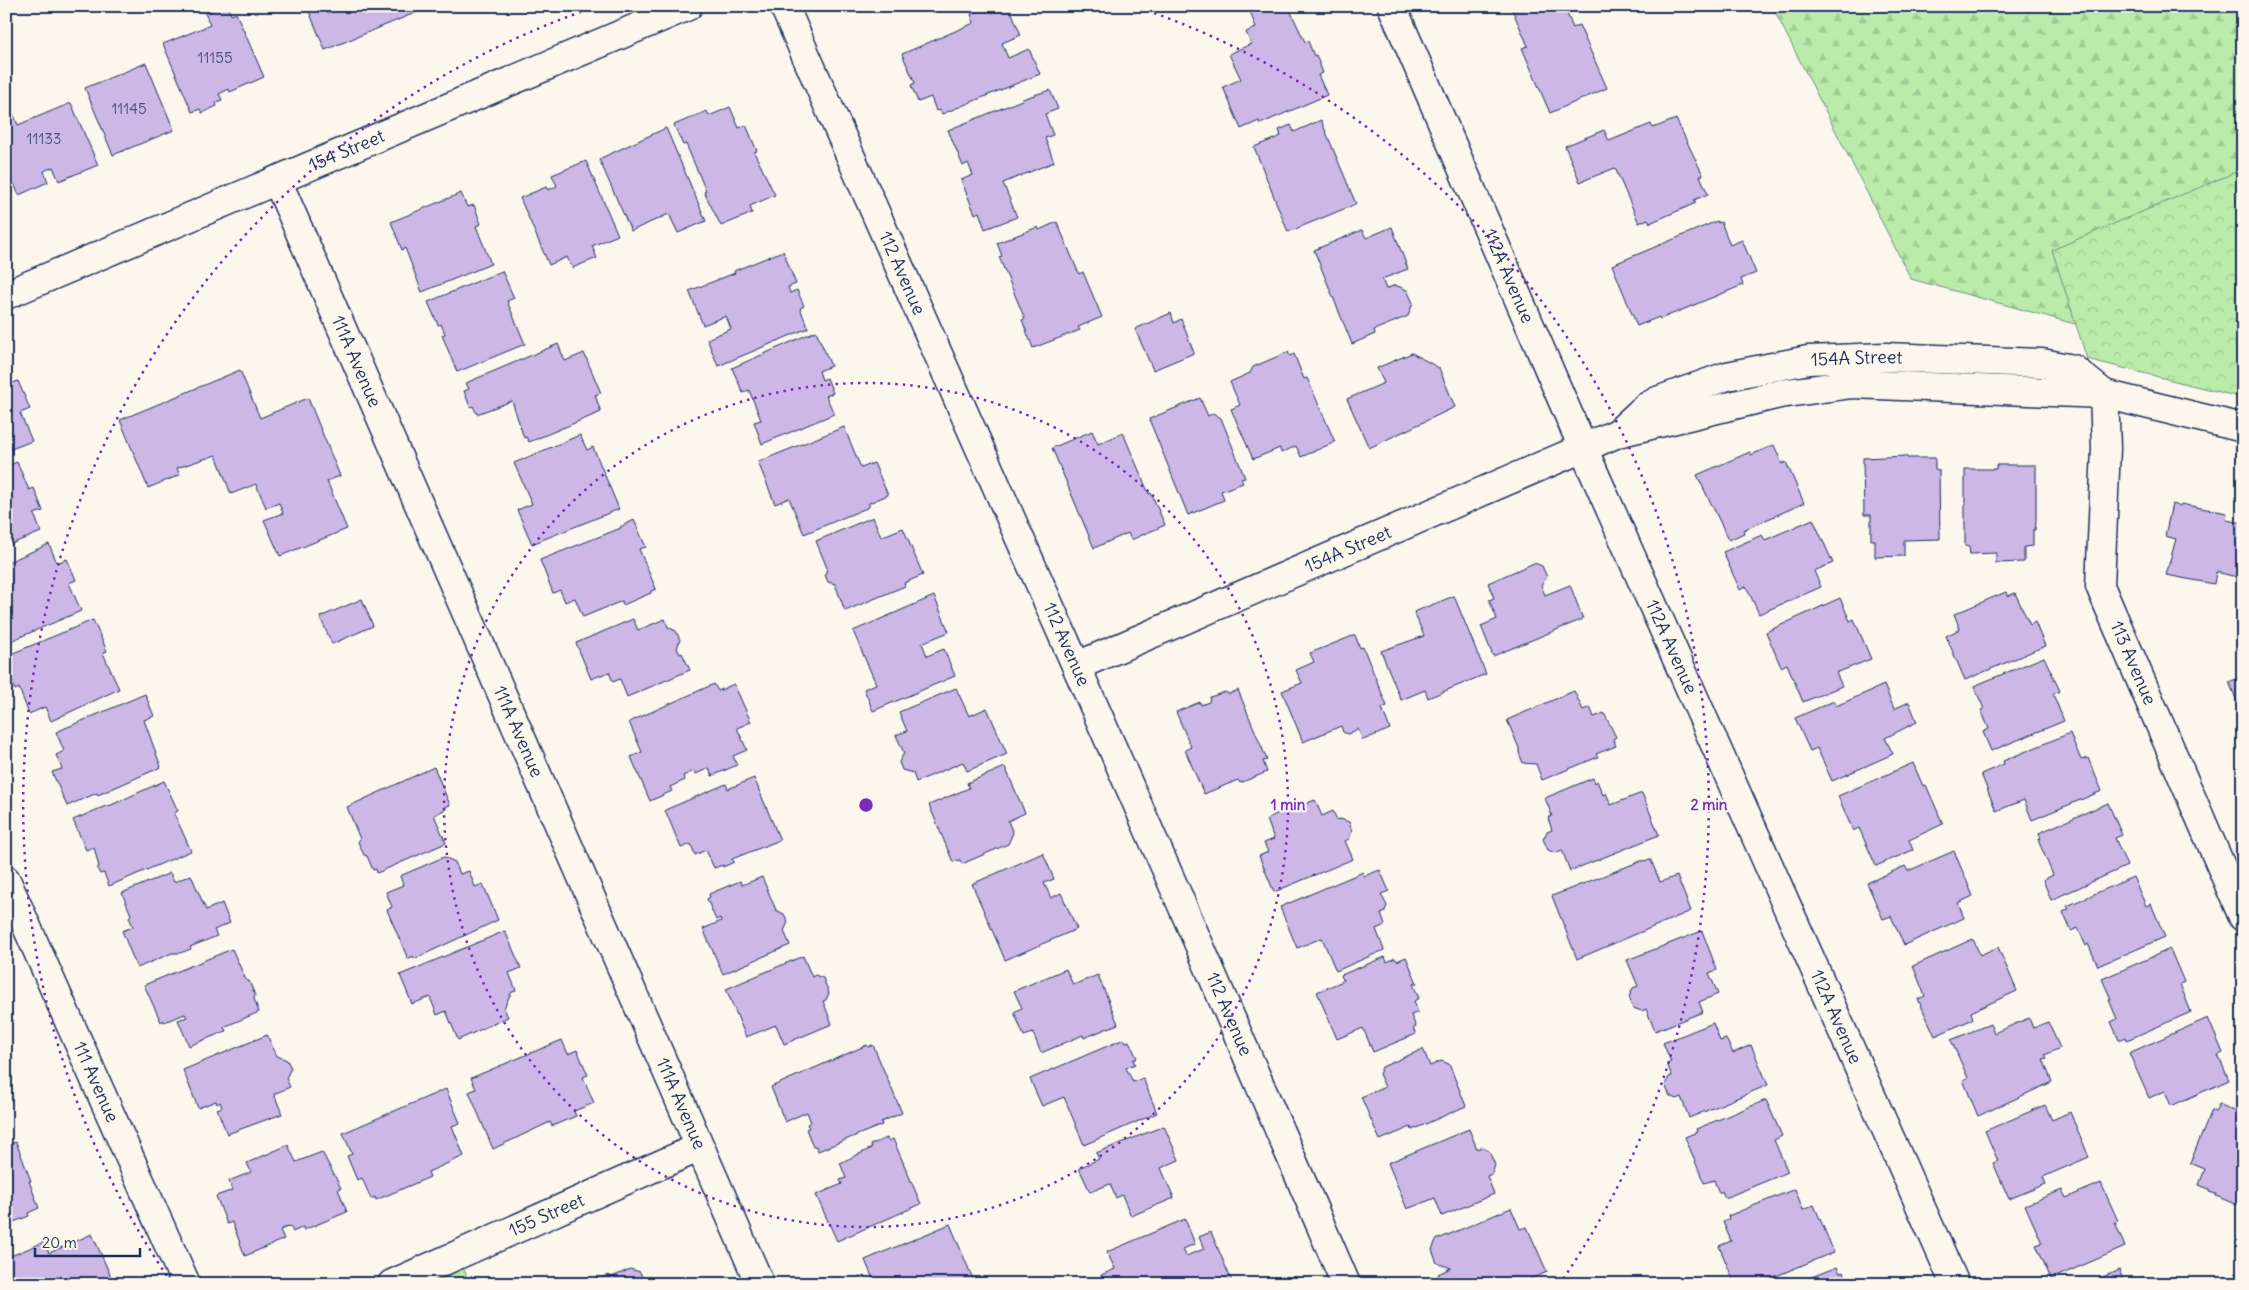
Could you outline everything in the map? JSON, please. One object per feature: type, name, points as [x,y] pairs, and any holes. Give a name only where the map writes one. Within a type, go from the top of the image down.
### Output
[{"type":"street","name":"154 Street","points":[[6,295],[688,6]]},
{"type":"street","name":"112 Avenue","points":[[784,6],[1076,666],[1346,1284]]},
{"type":"street","name":"112A Avenue","points":[[1392,6],[1584,448],[1955,1284]]},
{"type":"street","name":"111A Avenue","points":[[277,180],[760,1284]]},
{"type":"street","name":"154A Street","points":[[1076,666],[1618,433],[1707,410],[1780,394],[1852,384],[2104,394],[2243,428]]},
{"type":"street","name":"113 Avenue","points":[[2104,394],[2106,448],[2100,586],[2243,917]]},
{"type":"street","name":"111 Avenue","points":[[6,880],[186,1284]]},
{"type":"street","name":"155 Street","points":[[392,1284],[700,1147]]},
{"type":"green space","points":[[1772,6],[2243,6],[2243,370],[1911,279]]},
{"type":"green space","points":[[2243,169],[2243,398],[2087,359],[2052,250]]},
{"type":"green space","points":[[460,1260],[470,1284],[407,1284]]},
{"type":"building","points":[[221,6],[228,6],[231,15],[236,13],[264,77],[230,92],[229,89],[219,94],[222,100],[216,102],[217,106],[202,113],[200,109],[192,112],[163,44],[210,25],[205,13]]},
{"type":"building","points":[[314,6],[432,6],[325,50],[308,9]]},
{"type":"building","points":[[989,6],[1009,6],[1021,35],[1002,43],[1008,58],[1029,49],[1040,74],[942,114],[940,110],[936,111],[931,97],[918,102],[911,85],[915,83],[902,54],[974,23],[971,14]]},
{"type":"building","points":[[1261,6],[1288,6],[1305,42],[1308,41],[1314,56],[1316,55],[1323,73],[1318,75],[1327,95],[1260,124],[1259,121],[1241,129],[1223,87],[1241,79],[1229,54],[1251,44],[1246,32],[1256,28],[1250,11]]},
{"type":"building","points":[[1564,6],[1573,28],[1579,25],[1607,88],[1550,113],[1522,48],[1528,46],[1511,7]]},
{"type":"building","points":[[146,63],[174,130],[113,155],[85,88]]},
{"type":"building","points":[[1050,90],[1058,109],[1045,114],[1053,135],[1045,138],[1054,162],[1003,183],[1017,217],[985,229],[979,212],[975,214],[961,180],[973,175],[968,163],[963,166],[948,130],[1022,99]]},
{"type":"building","points":[[71,103],[98,165],[59,181],[53,167],[44,171],[48,182],[19,195],[6,166],[6,116],[13,113],[18,125]]},
{"type":"building","points":[[730,107],[739,128],[746,125],[757,151],[754,152],[775,195],[750,206],[752,213],[721,226],[704,192],[706,191],[686,144],[683,145],[674,125],[707,111],[709,116]]},
{"type":"building","points":[[1676,119],[1703,175],[1700,176],[1708,194],[1694,200],[1696,203],[1650,223],[1648,219],[1639,223],[1615,168],[1580,182],[1565,146],[1604,130],[1609,141],[1651,124],[1653,128]]},
{"type":"building","points":[[1321,120],[1356,204],[1288,232],[1254,147],[1281,136],[1279,130],[1291,125],[1294,132]]},
{"type":"building","points":[[666,128],[706,221],[678,233],[669,214],[631,231],[599,159]]},
{"type":"building","points":[[586,161],[618,235],[592,246],[597,258],[572,268],[567,257],[549,265],[520,198],[546,187],[548,190],[557,186],[552,175]]},
{"type":"building","points":[[461,193],[467,207],[474,205],[481,224],[476,226],[491,264],[422,292],[405,248],[402,250],[391,222]]},
{"type":"building","points":[[1717,221],[1718,223],[1721,222],[1730,245],[1742,240],[1756,273],[1741,279],[1743,285],[1660,319],[1659,317],[1637,326],[1612,265]]},
{"type":"building","points":[[1057,222],[1079,274],[1083,272],[1102,317],[1078,327],[1080,330],[1033,348],[1022,320],[1025,319],[999,257],[1002,256],[997,243],[1038,227],[1039,230]]},
{"type":"building","points":[[1392,227],[1408,269],[1382,279],[1386,289],[1395,285],[1407,290],[1413,303],[1408,316],[1374,330],[1375,334],[1352,344],[1314,250],[1362,230],[1366,238]]},
{"type":"building","points":[[783,251],[796,284],[788,287],[790,293],[797,290],[804,306],[800,308],[808,328],[718,366],[707,339],[731,329],[726,316],[703,325],[689,291]]},
{"type":"building","points":[[502,271],[514,298],[507,301],[525,344],[457,372],[442,335],[445,334],[441,324],[438,325],[428,302]]},
{"type":"building","points":[[1171,313],[1174,323],[1181,319],[1194,353],[1153,370],[1135,329]]},
{"type":"building","points":[[816,331],[831,366],[819,371],[822,380],[827,378],[833,393],[826,396],[834,414],[762,444],[754,422],[761,420],[749,390],[743,393],[732,368]]},
{"type":"building","points":[[558,344],[565,361],[584,353],[601,393],[595,395],[601,412],[529,442],[526,437],[524,438],[512,401],[477,414],[473,406],[470,407],[464,391],[469,389],[466,383]]},
{"type":"building","points":[[1288,352],[1290,356],[1294,354],[1304,379],[1307,378],[1335,442],[1301,457],[1296,446],[1281,453],[1280,448],[1253,459],[1231,409],[1240,405],[1230,382],[1250,373],[1253,367]]},
{"type":"building","points":[[1412,353],[1439,368],[1455,407],[1369,448],[1347,399],[1384,383],[1377,368]]},
{"type":"building","points":[[240,370],[260,418],[308,398],[340,476],[327,481],[347,529],[280,556],[264,520],[283,513],[279,503],[266,508],[256,484],[231,494],[216,455],[177,468],[180,475],[148,488],[120,420]]},
{"type":"building","points":[[18,381],[30,409],[20,413],[32,441],[6,451],[6,386]]},
{"type":"building","points":[[1200,398],[1208,416],[1213,413],[1221,418],[1245,478],[1241,479],[1243,483],[1221,491],[1224,500],[1188,515],[1149,419]]},
{"type":"building","points":[[844,427],[861,468],[874,463],[888,495],[869,503],[869,507],[804,534],[789,498],[775,504],[758,462]]},
{"type":"building","points":[[1092,431],[1098,444],[1123,433],[1149,494],[1151,493],[1165,525],[1131,540],[1128,533],[1094,548],[1052,448]]},
{"type":"building","points":[[580,435],[587,450],[593,447],[619,509],[532,544],[517,510],[532,504],[514,463]]},
{"type":"building","points":[[1774,445],[1782,464],[1786,462],[1804,503],[1743,530],[1744,533],[1729,540],[1697,475],[1750,452],[1751,455]]},
{"type":"building","points":[[1906,456],[1907,458],[1935,458],[1935,469],[1939,470],[1940,539],[1904,540],[1904,556],[1875,557],[1875,540],[1871,540],[1871,515],[1864,515],[1863,458]]},
{"type":"building","points":[[17,462],[29,490],[34,488],[43,511],[34,514],[41,532],[6,546],[6,466]]},
{"type":"building","points":[[1996,465],[2036,465],[2035,530],[2033,530],[2033,546],[2024,547],[2024,562],[1996,563],[1996,553],[1970,554],[1969,547],[1965,546],[1965,469],[1996,469]]},
{"type":"building","points":[[2172,504],[2227,513],[2226,520],[2243,523],[2243,547],[2237,577],[2216,572],[2214,584],[2166,575],[2176,539],[2165,536]]},
{"type":"building","points":[[873,517],[881,537],[903,528],[923,575],[904,583],[905,586],[845,611],[835,584],[828,582],[825,575],[827,568],[816,541]]},
{"type":"building","points":[[1813,519],[1833,563],[1814,571],[1821,587],[1759,614],[1746,586],[1740,590],[1723,552],[1762,535],[1765,540]]},
{"type":"building","points":[[634,520],[646,547],[639,549],[656,589],[623,605],[622,601],[583,617],[575,598],[565,602],[560,590],[553,593],[540,560],[621,528]]},
{"type":"building","points":[[49,544],[57,563],[67,559],[76,580],[69,583],[81,611],[6,643],[6,563]]},
{"type":"building","points":[[1534,563],[1542,566],[1547,577],[1541,585],[1545,595],[1570,585],[1583,619],[1493,656],[1481,626],[1497,619],[1489,600],[1494,598],[1488,583]]},
{"type":"building","points":[[2006,592],[2008,596],[2015,593],[2030,625],[2035,622],[2045,646],[1965,680],[1946,636],[1960,629],[1954,614]]},
{"type":"building","points":[[934,596],[949,632],[922,643],[927,656],[944,649],[955,676],[873,711],[864,689],[876,684],[853,631]]},
{"type":"building","points":[[1454,596],[1486,674],[1428,698],[1425,690],[1401,700],[1381,651],[1424,636],[1414,612]]},
{"type":"building","points":[[1840,598],[1850,621],[1854,619],[1871,659],[1836,673],[1842,686],[1803,702],[1787,664],[1781,667],[1766,632]]},
{"type":"building","points":[[362,599],[373,626],[332,644],[320,617]]},
{"type":"building","points":[[633,619],[638,630],[665,619],[668,627],[676,631],[680,640],[677,648],[680,654],[682,653],[690,670],[627,697],[620,679],[613,682],[609,672],[591,679],[576,643]]},
{"type":"building","points":[[93,620],[107,651],[103,653],[119,689],[51,721],[45,707],[29,714],[19,688],[15,690],[6,670],[6,656]]},
{"type":"building","points":[[1355,635],[1360,648],[1363,647],[1387,706],[1382,708],[1390,729],[1363,740],[1358,729],[1348,734],[1343,732],[1341,726],[1303,742],[1282,691],[1302,683],[1296,670],[1314,662],[1310,653]]},
{"type":"building","points":[[2044,657],[2060,691],[2053,694],[2064,721],[1991,751],[1983,732],[1989,729],[1981,710],[1984,709],[1974,686]]},
{"type":"building","points":[[2243,676],[2243,716],[2229,682]]},
{"type":"building","points":[[714,684],[718,691],[734,684],[751,722],[737,728],[747,750],[733,756],[737,765],[712,776],[709,768],[696,774],[694,771],[683,776],[685,780],[670,787],[672,791],[650,801],[631,757],[642,752],[629,722]]},
{"type":"building","points":[[1884,685],[1894,709],[1909,702],[1917,722],[1885,738],[1893,754],[1832,781],[1817,748],[1810,751],[1795,718],[1834,701],[1836,706]]},
{"type":"building","points":[[956,688],[969,716],[987,708],[1007,754],[967,771],[963,762],[916,782],[913,773],[902,770],[899,762],[904,753],[896,735],[907,731],[899,712]]},
{"type":"building","points":[[1238,690],[1267,760],[1263,761],[1267,772],[1240,783],[1238,780],[1204,794],[1185,750],[1191,747],[1176,712],[1200,702],[1201,705],[1209,702],[1210,697],[1225,692],[1229,694]]},
{"type":"building","points":[[1574,691],[1583,710],[1590,707],[1594,717],[1604,713],[1616,737],[1613,739],[1616,746],[1596,754],[1598,757],[1542,780],[1536,764],[1523,763],[1507,720]]},
{"type":"building","points":[[145,694],[154,716],[144,720],[161,767],[98,795],[97,793],[67,806],[52,772],[62,769],[56,755],[64,751],[56,732]]},
{"type":"building","points":[[2070,733],[2081,760],[2088,758],[2102,791],[2032,820],[2024,800],[1996,811],[1981,774],[2004,764],[2003,761]]},
{"type":"building","points":[[1913,763],[1923,786],[1926,785],[1943,824],[1909,840],[1913,850],[1876,866],[1859,828],[1853,831],[1838,796]]},
{"type":"building","points":[[434,767],[450,805],[434,815],[446,843],[377,873],[376,869],[373,870],[358,842],[360,839],[347,807]]},
{"type":"building","points":[[1005,767],[1025,813],[1008,821],[1013,833],[1008,844],[962,864],[960,860],[953,862],[929,805],[969,788],[967,783]]},
{"type":"building","points":[[754,778],[780,840],[732,859],[734,862],[723,867],[723,865],[714,868],[706,850],[695,855],[691,844],[681,848],[665,810],[726,784],[728,789]]},
{"type":"building","points":[[1593,778],[1595,783],[1597,781],[1603,795],[1606,793],[1611,805],[1642,793],[1659,835],[1570,871],[1562,850],[1555,853],[1548,850],[1543,839],[1547,832],[1552,830],[1548,818],[1552,816],[1545,798]]},
{"type":"building","points":[[164,781],[178,811],[174,813],[191,851],[109,886],[104,873],[100,874],[97,868],[99,867],[94,847],[86,850],[73,820]]},
{"type":"building","points":[[1315,800],[1322,816],[1333,811],[1337,820],[1349,822],[1352,831],[1349,839],[1345,841],[1353,859],[1274,892],[1259,856],[1268,852],[1264,843],[1274,839],[1267,819],[1286,809],[1287,811]]},
{"type":"building","points":[[2108,803],[2122,835],[2115,838],[2127,866],[2051,900],[2043,880],[2053,875],[2038,840],[2041,839],[2039,833]]},
{"type":"building","points":[[1954,851],[1973,896],[1958,903],[1964,918],[1904,945],[1891,916],[1883,919],[1867,883],[1905,866],[1908,871]]},
{"type":"building","points":[[1043,853],[1054,879],[1044,883],[1051,898],[1061,893],[1077,929],[1005,960],[972,884]]},
{"type":"building","points":[[444,857],[455,862],[460,874],[469,871],[475,887],[483,884],[498,920],[414,959],[413,956],[408,959],[387,910],[392,907],[386,892],[403,885],[400,876]]},
{"type":"building","points":[[1651,860],[1660,882],[1677,876],[1691,911],[1577,959],[1552,896],[1641,861]]},
{"type":"building","points":[[1380,870],[1389,891],[1381,894],[1387,906],[1384,913],[1381,914],[1385,925],[1376,929],[1384,950],[1336,971],[1322,938],[1297,948],[1280,907],[1363,872],[1364,876]]},
{"type":"building","points":[[170,873],[174,882],[191,875],[206,910],[222,903],[230,923],[214,930],[217,936],[190,947],[191,949],[180,953],[172,953],[137,968],[122,931],[133,927],[129,917],[131,915],[122,893]]},
{"type":"building","points":[[762,877],[776,910],[784,914],[788,922],[784,931],[790,945],[723,974],[703,929],[721,921],[720,918],[716,920],[707,899],[710,897],[709,894],[740,881],[742,885]]},
{"type":"building","points":[[2133,877],[2146,906],[2151,904],[2165,937],[2098,966],[2078,928],[2071,931],[2063,912],[2069,909],[2067,906]]},
{"type":"building","points":[[505,931],[521,968],[509,973],[516,990],[511,993],[504,1008],[508,1017],[458,1040],[446,1011],[437,1015],[430,997],[412,1004],[400,975]]},
{"type":"building","points":[[1702,931],[1717,970],[1709,973],[1718,994],[1699,1002],[1703,1012],[1655,1031],[1646,1009],[1642,1011],[1633,1008],[1629,997],[1633,988],[1638,986],[1627,960]]},
{"type":"building","points":[[1973,939],[1980,955],[1998,947],[2017,991],[1971,1012],[1973,1019],[1935,1036],[1918,999],[1925,996],[1913,966]]},
{"type":"building","points":[[232,949],[255,995],[254,999],[259,1012],[224,1027],[226,1031],[189,1046],[178,1020],[187,1017],[185,1014],[161,1022],[144,985]]},
{"type":"building","points":[[2170,949],[2184,982],[2180,984],[2191,1012],[2127,1040],[2126,1037],[2119,1040],[2111,1022],[2117,1019],[2102,979]]},
{"type":"building","points":[[803,956],[812,977],[815,975],[823,978],[829,993],[826,1000],[823,1001],[832,1024],[784,1044],[776,1025],[746,1037],[726,989]]},
{"type":"building","points":[[1385,957],[1387,962],[1395,958],[1397,961],[1406,957],[1417,983],[1413,984],[1419,998],[1414,1001],[1418,1012],[1411,1015],[1416,1027],[1413,1029],[1416,1034],[1373,1052],[1363,1028],[1337,1039],[1317,992],[1343,981],[1341,975]]},
{"type":"building","points":[[1066,969],[1073,985],[1098,975],[1118,1024],[1084,1038],[1083,1035],[1041,1053],[1033,1033],[1024,1036],[1014,1012],[1022,1008],[1014,991]]},
{"type":"building","points":[[2029,1018],[2033,1028],[2048,1022],[2060,1048],[2045,1055],[2047,1058],[2043,1059],[2052,1082],[1978,1116],[1963,1080],[1968,1078],[1951,1040],[1990,1024],[1994,1033]]},
{"type":"building","points":[[2208,1018],[2223,1053],[2218,1055],[2229,1080],[2171,1106],[2165,1091],[2149,1098],[2129,1053]]},
{"type":"building","points":[[1713,1023],[1720,1041],[1726,1039],[1733,1053],[1751,1045],[1768,1085],[1689,1118],[1681,1097],[1676,1099],[1670,1096],[1665,1085],[1669,1077],[1672,1076],[1667,1064],[1671,1062],[1663,1043]]},
{"type":"building","points":[[267,1035],[277,1056],[287,1060],[291,1068],[286,1078],[290,1087],[274,1094],[282,1114],[227,1134],[217,1109],[222,1107],[220,1102],[217,1104],[216,1101],[198,1108],[183,1070]]},
{"type":"building","points":[[1124,1039],[1126,1042],[1129,1041],[1137,1058],[1133,1060],[1135,1064],[1126,1068],[1133,1082],[1143,1078],[1157,1113],[1084,1145],[1064,1097],[1042,1106],[1030,1079]]},
{"type":"building","points":[[562,1040],[568,1054],[577,1050],[588,1075],[583,1077],[594,1103],[574,1111],[576,1116],[552,1126],[550,1122],[493,1149],[469,1092],[476,1089],[471,1078]]},
{"type":"building","points":[[867,1045],[868,1047],[873,1045],[902,1113],[881,1122],[882,1125],[818,1151],[816,1146],[813,1147],[806,1129],[809,1128],[807,1124],[811,1122],[807,1112],[785,1122],[771,1087]]},
{"type":"building","points":[[1423,1049],[1430,1066],[1441,1061],[1449,1064],[1466,1106],[1412,1130],[1411,1127],[1380,1140],[1361,1097],[1385,1087],[1379,1074],[1382,1067]]},
{"type":"building","points":[[446,1089],[460,1123],[452,1126],[464,1156],[428,1172],[430,1177],[376,1200],[375,1197],[371,1199],[362,1178],[357,1180],[347,1156],[352,1154],[343,1133]]},
{"type":"building","points":[[1766,1100],[1782,1136],[1774,1140],[1788,1172],[1725,1198],[1722,1191],[1719,1193],[1714,1180],[1704,1183],[1685,1137],[1697,1132],[1696,1129]]},
{"type":"building","points":[[2219,1104],[2239,1113],[2243,1107],[2243,1200],[2239,1198],[2237,1205],[2216,1196],[2216,1194],[2209,1192],[2209,1189],[2199,1185],[2205,1169],[2190,1163],[2212,1110],[2215,1112]]},
{"type":"building","points":[[2045,1105],[2052,1120],[2070,1112],[2089,1157],[2043,1177],[2046,1184],[2009,1199],[1993,1163],[1998,1161],[1985,1131]]},
{"type":"building","points":[[1164,1126],[1179,1160],[1161,1168],[1174,1198],[1131,1216],[1122,1195],[1116,1198],[1110,1184],[1090,1192],[1079,1168],[1099,1159],[1096,1153]]},
{"type":"building","points":[[1469,1129],[1477,1149],[1481,1147],[1489,1151],[1495,1165],[1492,1174],[1487,1176],[1494,1194],[1442,1216],[1435,1198],[1407,1209],[1388,1163]]},
{"type":"building","points":[[887,1138],[888,1141],[893,1139],[921,1204],[837,1241],[816,1195],[842,1184],[840,1180],[846,1178],[840,1163],[872,1148],[870,1145]]},
{"type":"building","points":[[16,1142],[39,1208],[28,1213],[29,1216],[6,1225],[6,1146]]},
{"type":"building","points":[[288,1145],[296,1162],[322,1152],[341,1188],[338,1189],[347,1212],[304,1230],[303,1227],[293,1232],[290,1226],[280,1230],[284,1239],[245,1256],[232,1222],[227,1224],[216,1196],[233,1190],[229,1181],[251,1172],[247,1163]]},
{"type":"building","points":[[2101,1183],[2118,1221],[2115,1222],[2125,1247],[2051,1279],[2036,1245],[2042,1243],[2025,1205],[2062,1190],[2066,1198]]},
{"type":"building","points":[[1795,1189],[1803,1210],[1814,1205],[1834,1252],[1757,1284],[1735,1284],[1719,1246],[1731,1241],[1723,1222],[1729,1219],[1728,1216]]},
{"type":"building","points":[[1511,1208],[1520,1229],[1527,1227],[1547,1272],[1520,1284],[1443,1284],[1438,1274],[1451,1268],[1437,1263],[1432,1250],[1436,1240]]},
{"type":"building","points":[[1185,1219],[1195,1244],[1183,1249],[1186,1256],[1204,1249],[1199,1237],[1211,1232],[1233,1284],[1104,1284],[1101,1275],[1115,1269],[1107,1252]]},
{"type":"building","points":[[950,1224],[975,1284],[883,1284],[882,1282],[875,1284],[865,1260]]},
{"type":"building","points":[[92,1234],[112,1279],[107,1282],[108,1284],[12,1284],[6,1270],[6,1258],[44,1242],[49,1253]]},
{"type":"building","points":[[1837,1267],[1840,1273],[1843,1272],[1848,1284],[1794,1284]]},
{"type":"building","points":[[630,1269],[640,1272],[645,1284],[595,1284],[596,1280],[608,1275],[612,1277]]},
{"type":"building","points":[[2119,1270],[2125,1284],[2087,1284]]},
{"type":"building","points":[[2145,1276],[2148,1284],[2125,1284]]}]
